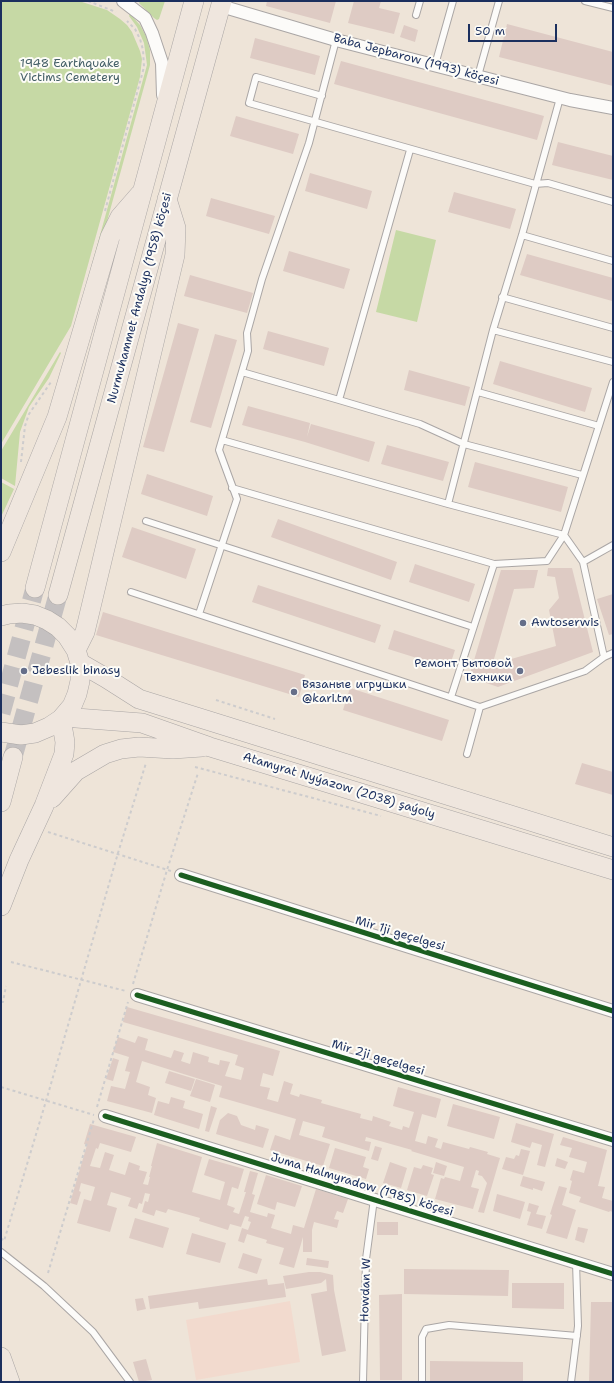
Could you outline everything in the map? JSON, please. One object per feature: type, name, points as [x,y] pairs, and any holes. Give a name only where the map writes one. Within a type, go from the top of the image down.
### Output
[{"type":"main road","name":"Nurmuhammet Andalyp (1958) köçesi","points":[[35,588],[194,1]]},
{"type":"main road","name":"Nurmuhammet Andalyp (1958) köçesi","points":[[58,595],[221,3]]},
{"type":"main road","points":[[1,550],[57,417],[110,238],[120,217],[143,191]]},
{"type":"main road","points":[[1,732],[21,735],[35,733],[49,728],[62,718],[72,706],[77,694],[80,681],[78,657],[175,255],[176,228],[167,199]]},
{"type":"main road","points":[[1,616],[22,613],[35,615],[47,620],[58,627],[67,636],[78,657]]},
{"type":"main road","name":"Atamyrat Nyýazow (2038) şaýoly","points":[[78,657],[106,678],[139,699],[613,847]]},
{"type":"main road","points":[[1,906],[19,860],[44,806],[64,754],[65,742],[62,718]]},
{"type":"main road","name":"Atamyrat Nyýazow (2038) şaýoly","points":[[62,718],[142,723],[210,747],[613,870]]},
{"type":"main road","points":[[44,806],[76,771],[105,754],[139,746],[173,749],[210,747]]},
{"type":"main road","points":[[1,802],[13,757]]},
{"type":"main road","points":[[1,1357],[10,1382]]},
{"type":"street","name":"Nurmuhammet Andalyp (1958) köçesi","points":[[123,1],[145,18],[152,33],[162,63],[162,119]]},
{"type":"street","name":"Baba Jepbarow (1993) köçesi","points":[[221,3],[336,40],[560,98],[613,108]]},
{"type":"street","name":"Mir 1ji geçelgesi","points":[[181,875],[613,1011]]},
{"type":"street","name":"Mir 2ji geçelgesi","points":[[134,994],[613,1140]]},
{"type":"street","name":"Juma Halmyradow (1985) köçesi","points":[[99,1113],[613,1274]]},
{"type":"lane","points":[[416,15],[420,1]]},
{"type":"lane","points":[[434,65],[453,1]]},
{"type":"lane","points":[[478,76],[499,1]]},
{"type":"lane","points":[[586,1],[613,8]]},
{"type":"lane","points":[[199,614],[236,499],[219,450],[248,351],[247,333],[262,279],[309,143],[336,40]]},
{"type":"lane","points":[[322,96],[256,77],[249,103],[410,150],[535,184],[548,183],[613,202]]},
{"type":"lane","points":[[448,504],[502,297],[522,235],[560,98]]},
{"type":"lane","points":[[339,400],[410,150]]},
{"type":"lane","points":[[522,235],[613,260]]},
{"type":"lane","points":[[502,297],[613,328]]},
{"type":"lane","points":[[493,330],[613,362]]},
{"type":"lane","points":[[242,372],[420,424],[464,444],[582,476]]},
{"type":"lane","points":[[232,488],[494,564],[546,561],[564,534],[612,386]]},
{"type":"lane","points":[[478,392],[599,426]]},
{"type":"lane","points":[[222,440],[448,504],[564,534],[583,562],[604,657]]},
{"type":"lane","points":[[146,521],[473,628]]},
{"type":"lane","points":[[583,562],[613,545]]},
{"type":"lane","points":[[451,697],[494,564]]},
{"type":"lane","points":[[131,592],[480,707],[585,671],[604,657],[613,653]]},
{"type":"lane","points":[[467,754],[480,707]]},
{"type":"lane","name":"Howdan W","points":[[363,1382],[366,1259],[374,1199]]},
{"type":"lane","points":[[1,1252],[44,1286],[93,1332],[130,1382]]},
{"type":"lane","points":[[571,1382],[578,1317],[576,1262]]},
{"type":"lane","points":[[422,1382],[422,1337],[426,1329],[449,1326],[577,1336]]},
{"type":"path","points":[[88,1],[118,13]]},
{"type":"path","points":[[104,215],[144,67],[143,50],[140,39],[134,29],[124,18]]},
{"type":"path","points":[[20,468],[22,441],[29,414],[53,379]]},
{"type":"path","points":[[216,700],[275,719]]},
{"type":"path","points":[[1,1238],[4,1241],[147,758]]},
{"type":"path","points":[[195,767],[283,790]]},
{"type":"path","points":[[48,1272],[99,1113],[134,994],[167,870],[198,773]]},
{"type":"path","points":[[45,831],[118,853],[181,875]]},
{"type":"path","points":[[12,962],[134,994]]},
{"type":"path","points":[[1,1002],[3,1002],[6,986]]},
{"type":"path","points":[[1,1087],[46,1101],[99,1113]]},
{"type":"shaded area","points":[[290,1301],[300,1362],[196,1380],[186,1320]]},
{"type":"green space","name":"1948 Earthquake Victims Cemetery","points":[[1,1],[79,1],[107,10],[127,25],[132,32],[142,59],[140,77],[71,326],[1,444]]},
{"type":"green space","points":[[140,1],[165,1],[159,19],[157,20],[154,18],[139,3]]},
{"type":"green space","points":[[130,14],[140,25],[146,36],[150,50],[150,65],[84,305],[81,304],[147,65],[144,43],[137,27],[129,16]]},
{"type":"green space","points":[[396,230],[436,240],[417,322],[376,312]]},
{"type":"green space","points":[[60,352],[61,353],[49,378],[29,407],[20,432],[15,486],[1,478],[1,451]]},
{"type":"green space","points":[[1,482],[14,489],[1,517]]},
{"type":"building","points":[[267,1],[336,1],[330,23],[266,6]]},
{"type":"building","points":[[354,1],[381,1],[379,8],[400,13],[394,34],[348,23]]},
{"type":"building","points":[[507,24],[613,52],[613,86],[499,57]]},
{"type":"building","points":[[404,25],[418,30],[415,42],[400,37]]},
{"type":"building","points":[[255,38],[320,56],[315,75],[250,58]]},
{"type":"building","points":[[341,61],[544,116],[537,140],[334,84]]},
{"type":"building","points":[[236,116],[299,134],[293,154],[230,136]]},
{"type":"building","points":[[558,142],[613,156],[613,180],[552,165]]},
{"type":"building","points":[[310,173],[372,191],[367,209],[305,191]]},
{"type":"building","points":[[454,192],[516,209],[510,229],[448,212]]},
{"type":"building","points":[[211,198],[275,216],[269,234],[206,216]]},
{"type":"building","points":[[289,251],[350,269],[344,289],[283,271]]},
{"type":"building","points":[[527,254],[613,278],[612,301],[520,275]]},
{"type":"building","points":[[190,275],[253,293],[247,313],[184,296]]},
{"type":"building","points":[[178,323],[199,329],[164,452],[143,447]]},
{"type":"building","points":[[268,331],[329,348],[324,366],[263,349]]},
{"type":"building","points":[[215,334],[237,340],[211,428],[190,422]]},
{"type":"building","points":[[500,361],[592,388],[585,412],[493,384]]},
{"type":"building","points":[[409,370],[470,387],[465,406],[404,390]]},
{"type":"building","points":[[248,406],[310,423],[307,437],[311,424],[375,442],[369,462],[305,442],[242,425]]},
{"type":"building","points":[[387,445],[449,462],[443,481],[381,464]]},
{"type":"building","points":[[475,462],[568,487],[561,512],[468,487]]},
{"type":"building","points":[[147,474],[213,496],[207,516],[141,494]]},
{"type":"building","points":[[278,519],[397,562],[391,580],[271,537]]},
{"type":"building","points":[[132,527],[196,549],[186,579],[122,557]]},
{"type":"building","points":[[415,564],[475,584],[469,602],[409,582]]},
{"type":"building","points":[[548,568],[572,568],[593,652],[498,687],[469,677],[501,570],[538,570],[534,588],[514,589],[494,659],[501,662],[556,646],[549,610],[559,598],[555,577],[547,576]]},
{"type":"building","points":[[258,585],[381,625],[375,643],[252,602]]},
{"type":"building","points":[[613,594],[613,634],[609,635],[597,599]]},
{"type":"building","points":[[103,612],[305,675],[299,697],[96,635]]},
{"type":"building","points":[[394,630],[455,650],[449,668],[388,649]]},
{"type":"building","points":[[350,688],[449,720],[442,741],[343,710]]},
{"type":"building","points":[[582,763],[613,772],[613,795],[575,784]]},
{"type":"building","points":[[127,1007],[280,1051],[273,1076],[263,1073],[260,1086],[270,1088],[267,1099],[278,1102],[284,1081],[293,1084],[290,1094],[299,1097],[300,1094],[322,1100],[321,1103],[361,1114],[360,1118],[372,1121],[373,1116],[391,1122],[389,1126],[402,1130],[403,1126],[409,1128],[414,1112],[393,1106],[398,1087],[441,1099],[436,1118],[422,1114],[415,1141],[426,1144],[428,1136],[438,1139],[435,1147],[441,1149],[443,1142],[488,1152],[487,1154],[500,1158],[484,1213],[478,1212],[487,1183],[482,1176],[478,1175],[479,1171],[476,1170],[471,1187],[479,1189],[473,1209],[435,1199],[441,1178],[444,1179],[445,1177],[460,1181],[464,1167],[411,1151],[412,1150],[366,1137],[365,1141],[371,1142],[369,1151],[322,1137],[325,1127],[303,1121],[299,1135],[330,1144],[323,1166],[270,1150],[275,1135],[290,1140],[296,1119],[219,1097],[222,1086],[142,1061],[136,1082],[150,1087],[148,1095],[156,1098],[152,1113],[107,1101],[111,1086],[125,1089],[130,1072],[125,1071],[129,1057],[113,1052],[118,1037],[135,1043],[138,1036],[148,1039],[145,1050],[171,1058],[174,1050],[184,1053],[181,1061],[190,1064],[193,1052],[209,1057],[208,1062],[219,1065],[220,1060],[230,1062],[225,1076],[241,1080],[244,1068],[235,1065],[238,1055],[123,1022]]},
{"type":"building","points":[[113,1058],[119,1060],[113,1081],[106,1079]]},
{"type":"building","points":[[169,1071],[195,1079],[191,1091],[165,1083]]},
{"type":"building","points":[[196,1079],[215,1085],[210,1102],[190,1096]]},
{"type":"building","points":[[171,1097],[185,1101],[183,1108],[203,1114],[199,1129],[154,1115],[158,1101],[169,1104]]},
{"type":"building","points":[[453,1104],[500,1117],[494,1139],[447,1126]]},
{"type":"building","points":[[211,1106],[217,1108],[209,1132],[205,1131]]},
{"type":"building","points":[[228,1113],[237,1116],[241,1125],[255,1130],[256,1125],[269,1129],[263,1148],[216,1134],[220,1120]]},
{"type":"building","points":[[516,1123],[554,1134],[545,1167],[537,1165],[542,1145],[532,1142],[530,1148],[511,1142]]},
{"type":"building","points":[[90,1124],[136,1137],[131,1152],[100,1143],[98,1149],[96,1148],[90,1166],[100,1168],[105,1152],[114,1155],[109,1170],[125,1175],[129,1162],[140,1166],[139,1170],[147,1172],[143,1184],[148,1185],[157,1143],[202,1157],[192,1192],[220,1200],[225,1182],[204,1175],[209,1159],[244,1169],[238,1189],[232,1187],[227,1205],[235,1208],[233,1212],[239,1214],[246,1192],[244,1192],[250,1171],[258,1173],[252,1194],[255,1195],[250,1212],[267,1217],[268,1213],[275,1215],[271,1228],[291,1234],[293,1225],[304,1228],[316,1189],[348,1199],[343,1213],[337,1211],[334,1219],[339,1220],[337,1228],[314,1222],[312,1230],[312,1252],[303,1252],[303,1237],[294,1268],[279,1264],[284,1248],[266,1243],[267,1240],[247,1234],[244,1243],[238,1241],[242,1228],[248,1230],[251,1222],[248,1221],[249,1217],[245,1216],[241,1227],[230,1224],[228,1230],[199,1221],[200,1218],[168,1209],[166,1213],[156,1210],[154,1216],[142,1212],[145,1201],[148,1202],[150,1194],[145,1193],[142,1204],[139,1203],[137,1209],[128,1206],[131,1198],[111,1192],[107,1205],[117,1208],[110,1232],[77,1223],[84,1199],[91,1201],[95,1187],[81,1183],[79,1191],[81,1192],[77,1205],[70,1203],[87,1145],[84,1144]]},
{"type":"building","points":[[563,1137],[607,1150],[598,1186],[605,1187],[602,1198],[613,1201],[613,1212],[579,1202],[581,1197],[569,1193],[572,1181],[570,1180],[573,1170],[584,1173],[587,1162],[569,1157],[572,1148],[560,1145]]},
{"type":"building","points":[[375,1146],[382,1148],[378,1161],[371,1159]]},
{"type":"building","points":[[335,1148],[366,1157],[363,1167],[369,1169],[366,1179],[329,1168]]},
{"type":"building","points":[[521,1149],[530,1151],[523,1175],[502,1169],[506,1157],[514,1159],[516,1155],[519,1156]]},
{"type":"building","points":[[557,1158],[568,1162],[565,1169],[555,1166]]},
{"type":"building","points":[[390,1162],[407,1168],[401,1188],[383,1183]]},
{"type":"building","points":[[436,1162],[447,1166],[444,1176],[433,1173]]},
{"type":"building","points":[[423,1165],[433,1168],[431,1174],[434,1175],[427,1196],[407,1190],[414,1167],[421,1169]]},
{"type":"building","points":[[266,1175],[302,1186],[295,1207],[277,1202],[275,1210],[257,1204]]},
{"type":"building","points":[[523,1176],[545,1182],[542,1191],[520,1186]]},
{"type":"building","points":[[559,1186],[567,1188],[562,1205],[576,1210],[567,1239],[546,1233],[552,1215],[550,1214]]},
{"type":"building","points":[[497,1194],[525,1202],[520,1219],[493,1211]]},
{"type":"building","points":[[529,1203],[539,1206],[536,1214],[546,1216],[542,1229],[527,1225],[531,1212],[527,1211]]},
{"type":"building","points":[[135,1218],[169,1228],[163,1248],[129,1238]]},
{"type":"building","points":[[377,1222],[398,1222],[398,1235],[377,1235]]},
{"type":"building","points":[[578,1227],[588,1229],[584,1243],[575,1240]]},
{"type":"building","points":[[192,1233],[226,1243],[220,1263],[186,1254]]},
{"type":"building","points":[[243,1253],[262,1259],[257,1274],[238,1268]]},
{"type":"building","points":[[307,1258],[329,1261],[328,1268],[306,1265]]},
{"type":"building","points":[[404,1269],[509,1270],[508,1296],[404,1294]]},
{"type":"building","points":[[320,1272],[333,1275],[334,1290],[346,1351],[322,1356],[311,1294],[327,1291],[326,1279],[321,1283],[286,1289],[283,1276]]},
{"type":"building","points":[[267,1279],[268,1285],[284,1283],[286,1297],[199,1309],[198,1302],[150,1309],[148,1296]]},
{"type":"building","points":[[512,1283],[564,1283],[564,1309],[512,1308]]},
{"type":"building","points":[[402,1294],[402,1380],[380,1380],[379,1295]]},
{"type":"building","points":[[143,1298],[146,1309],[137,1311],[135,1299]]},
{"type":"building","points":[[591,1302],[613,1302],[613,1382],[589,1382]]},
{"type":"building","points":[[146,1359],[152,1380],[139,1382],[133,1362]]},
{"type":"building","points":[[430,1361],[523,1362],[523,1382],[430,1382]]},
{"type":"tunnel","points":[[1,713],[35,588]]},
{"type":"tunnel","points":[[13,757],[58,595]]},
{"type":"cycle path","points":[[181,875],[613,1011]]},
{"type":"cycle path","points":[[137,995],[613,1140]]},
{"type":"cycle path","points":[[105,1116],[613,1274]]},
{"type":"place","name":"Awtoserwis","points":[[523,623]]},
{"type":"place","name":"Jebeslik binasy","points":[[24,671]]},
{"type":"place","name":"Ремонт Бытовой Техники","points":[[520,671]]},
{"type":"place","name":"Вязаные игрушки @kari.tm","points":[[294,692]]}]
